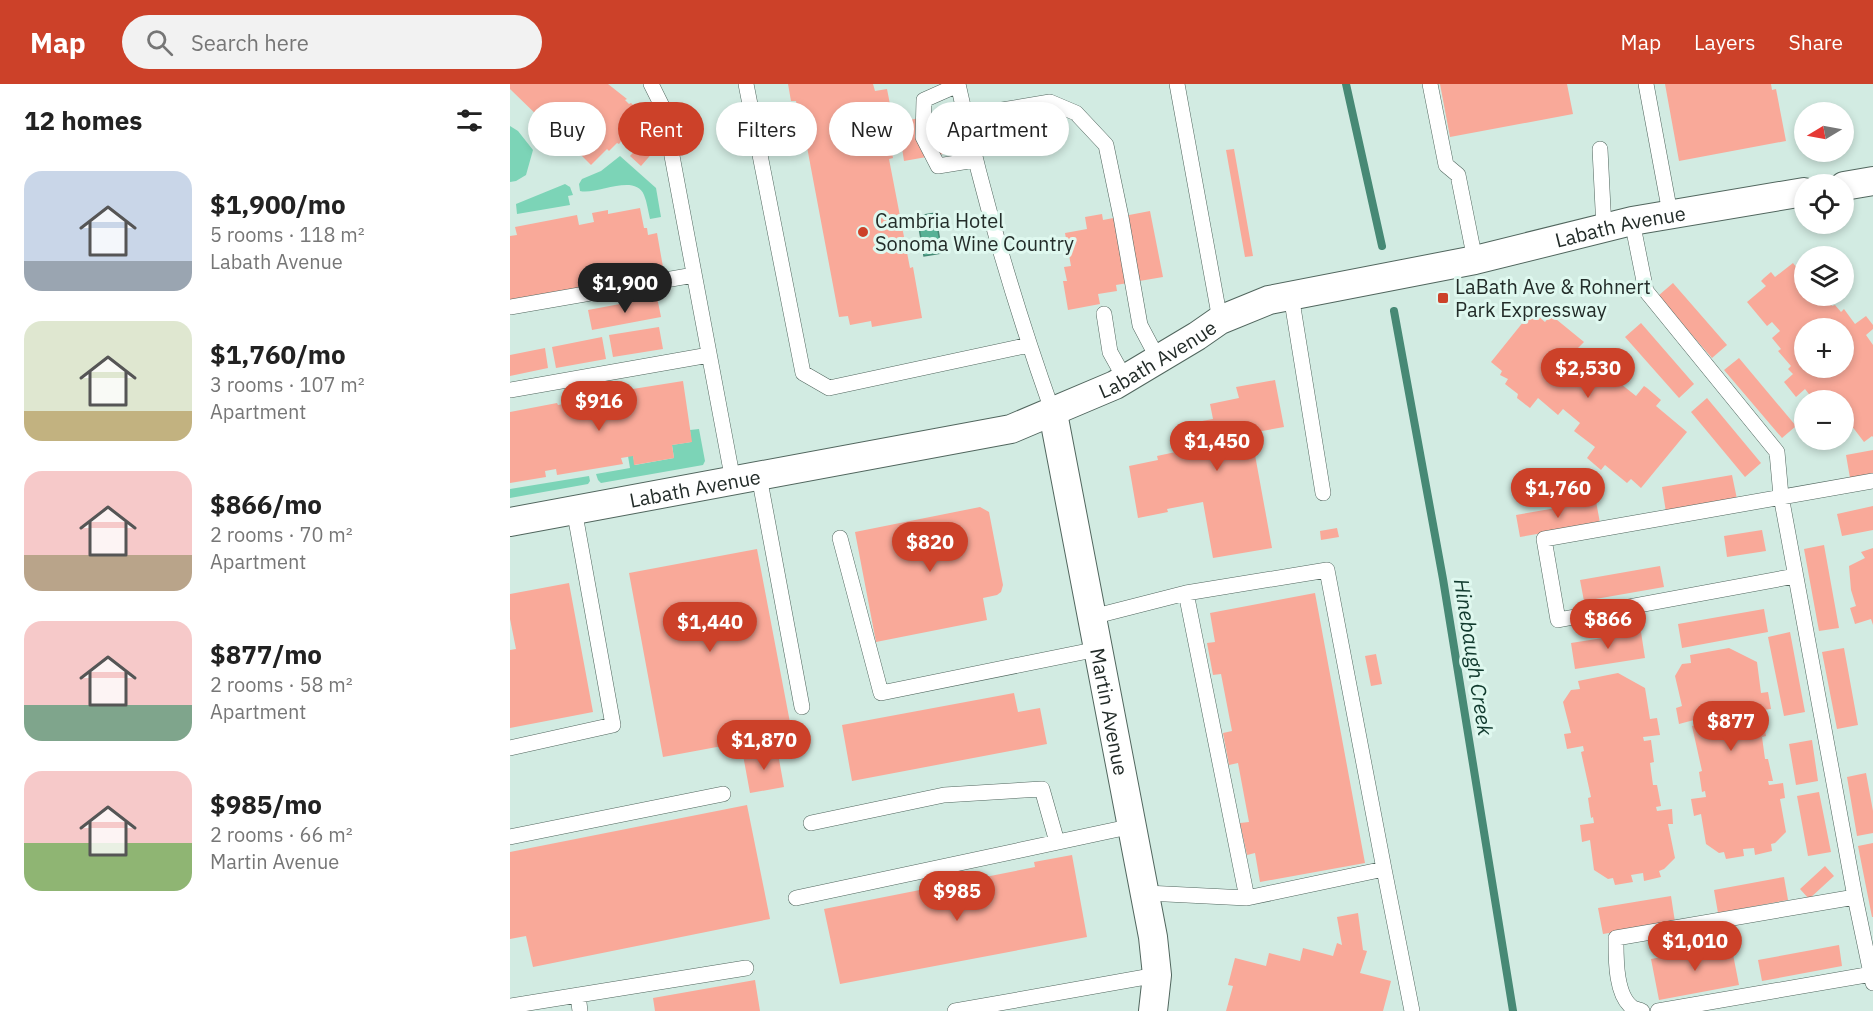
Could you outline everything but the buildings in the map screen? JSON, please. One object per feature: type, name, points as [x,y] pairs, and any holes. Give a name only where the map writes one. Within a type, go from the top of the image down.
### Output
[{"type":"street","points":[[1854,184],[1873,181]]},
{"type":"street","name":"Labath Avenue","points":[[510,522],[1011,429],[1115,385],[1220,320],[1269,300],[1475,260],[1670,213],[1794,194]]},
{"type":"street","name":"Martin Avenue","points":[[1053,413],[1154,937],[1157,975],[1153,1011]]},
{"type":"lane","points":[[651,84],[663,108],[709,355],[746,478],[802,707]]},
{"type":"lane","points":[[746,84],[802,373],[829,388],[1029,345]]},
{"type":"lane","points":[[1177,84],[1220,320]]},
{"type":"lane","points":[[1430,84],[1446,165],[1458,175],[1475,260]]},
{"type":"lane","points":[[1646,84],[1670,213]]},
{"type":"lane","points":[[962,102],[958,85],[924,100],[923,137],[938,166],[975,160]]},
{"type":"lane","points":[[1069,110],[1076,113],[1106,145],[1140,325],[1158,359]]},
{"type":"lane","points":[[1600,149],[1604,229]]},
{"type":"lane","points":[[974,156],[1029,345],[1053,413]]},
{"type":"lane","points":[[1632,221],[1646,291],[1777,452],[1781,496],[1872,978],[1658,1011]]},
{"type":"lane","points":[[510,307],[694,275]]},
{"type":"lane","points":[[1292,295],[1323,493]]},
{"type":"lane","points":[[1104,314],[1110,352],[1125,379]]},
{"type":"lane","points":[[510,390],[709,355]]},
{"type":"lane","points":[[1796,576],[1558,620],[1544,539],[1873,481]]},
{"type":"lane","points":[[510,748],[613,725],[574,510]]},
{"type":"lane","points":[[840,538],[881,693],[1098,649]]},
{"type":"lane","points":[[1092,617],[1186,593],[1328,570],[1412,1011]]},
{"type":"lane","points":[[1186,593],[1248,898]]},
{"type":"lane","points":[[810,823],[944,795],[1042,789],[1058,842]]},
{"type":"lane","points":[[510,837],[723,794]]},
{"type":"lane","points":[[796,898],[1133,826]]},
{"type":"lane","points":[[1146,893],[1248,898],[1384,869]]},
{"type":"lane","points":[[1642,1011],[1631,1007],[1622,993],[1617,970],[1616,938],[1855,897]]},
{"type":"lane","points":[[510,1006],[746,968]]},
{"type":"lane","points":[[955,1011],[1157,975]]},
{"type":"lane","points":[[578,995],[580,1011]]},
{"type":"shaded area","points":[[510,126],[518,131],[528,144],[528,156],[531,156],[526,175],[510,182]]},
{"type":"shaded area","points":[[620,156],[656,188],[661,217],[650,219],[644,195],[633,186],[624,185],[580,191],[579,184],[582,179],[601,171]]},
{"type":"shaded area","points":[[565,184],[570,187],[573,195],[568,196],[570,205],[517,214],[516,204]]},
{"type":"shaded area","points":[[935,213],[942,253],[924,256],[917,216]]},
{"type":"shaded area","points":[[699,429],[705,461],[703,465],[601,483],[598,480],[596,474],[630,468],[628,456],[633,456],[635,465],[674,458],[672,445],[691,442],[690,430]]},
{"type":"shaded area","points":[[589,476],[588,484],[510,498],[510,489]]},
{"type":"waterway","name":"Hinebaugh Creek","points":[[1346,84],[1382,246]]},
{"type":"waterway","name":"Hinebaugh Creek","points":[[1394,311],[1443,579],[1513,1011]]},
{"type":"place","name":"Cambria Hotel Sonoma Wine Country","points":[[863,232]]},
{"type":"place","name":"LaBath Ave & Rohnert Park Expressway","points":[[1443,298]]}]
